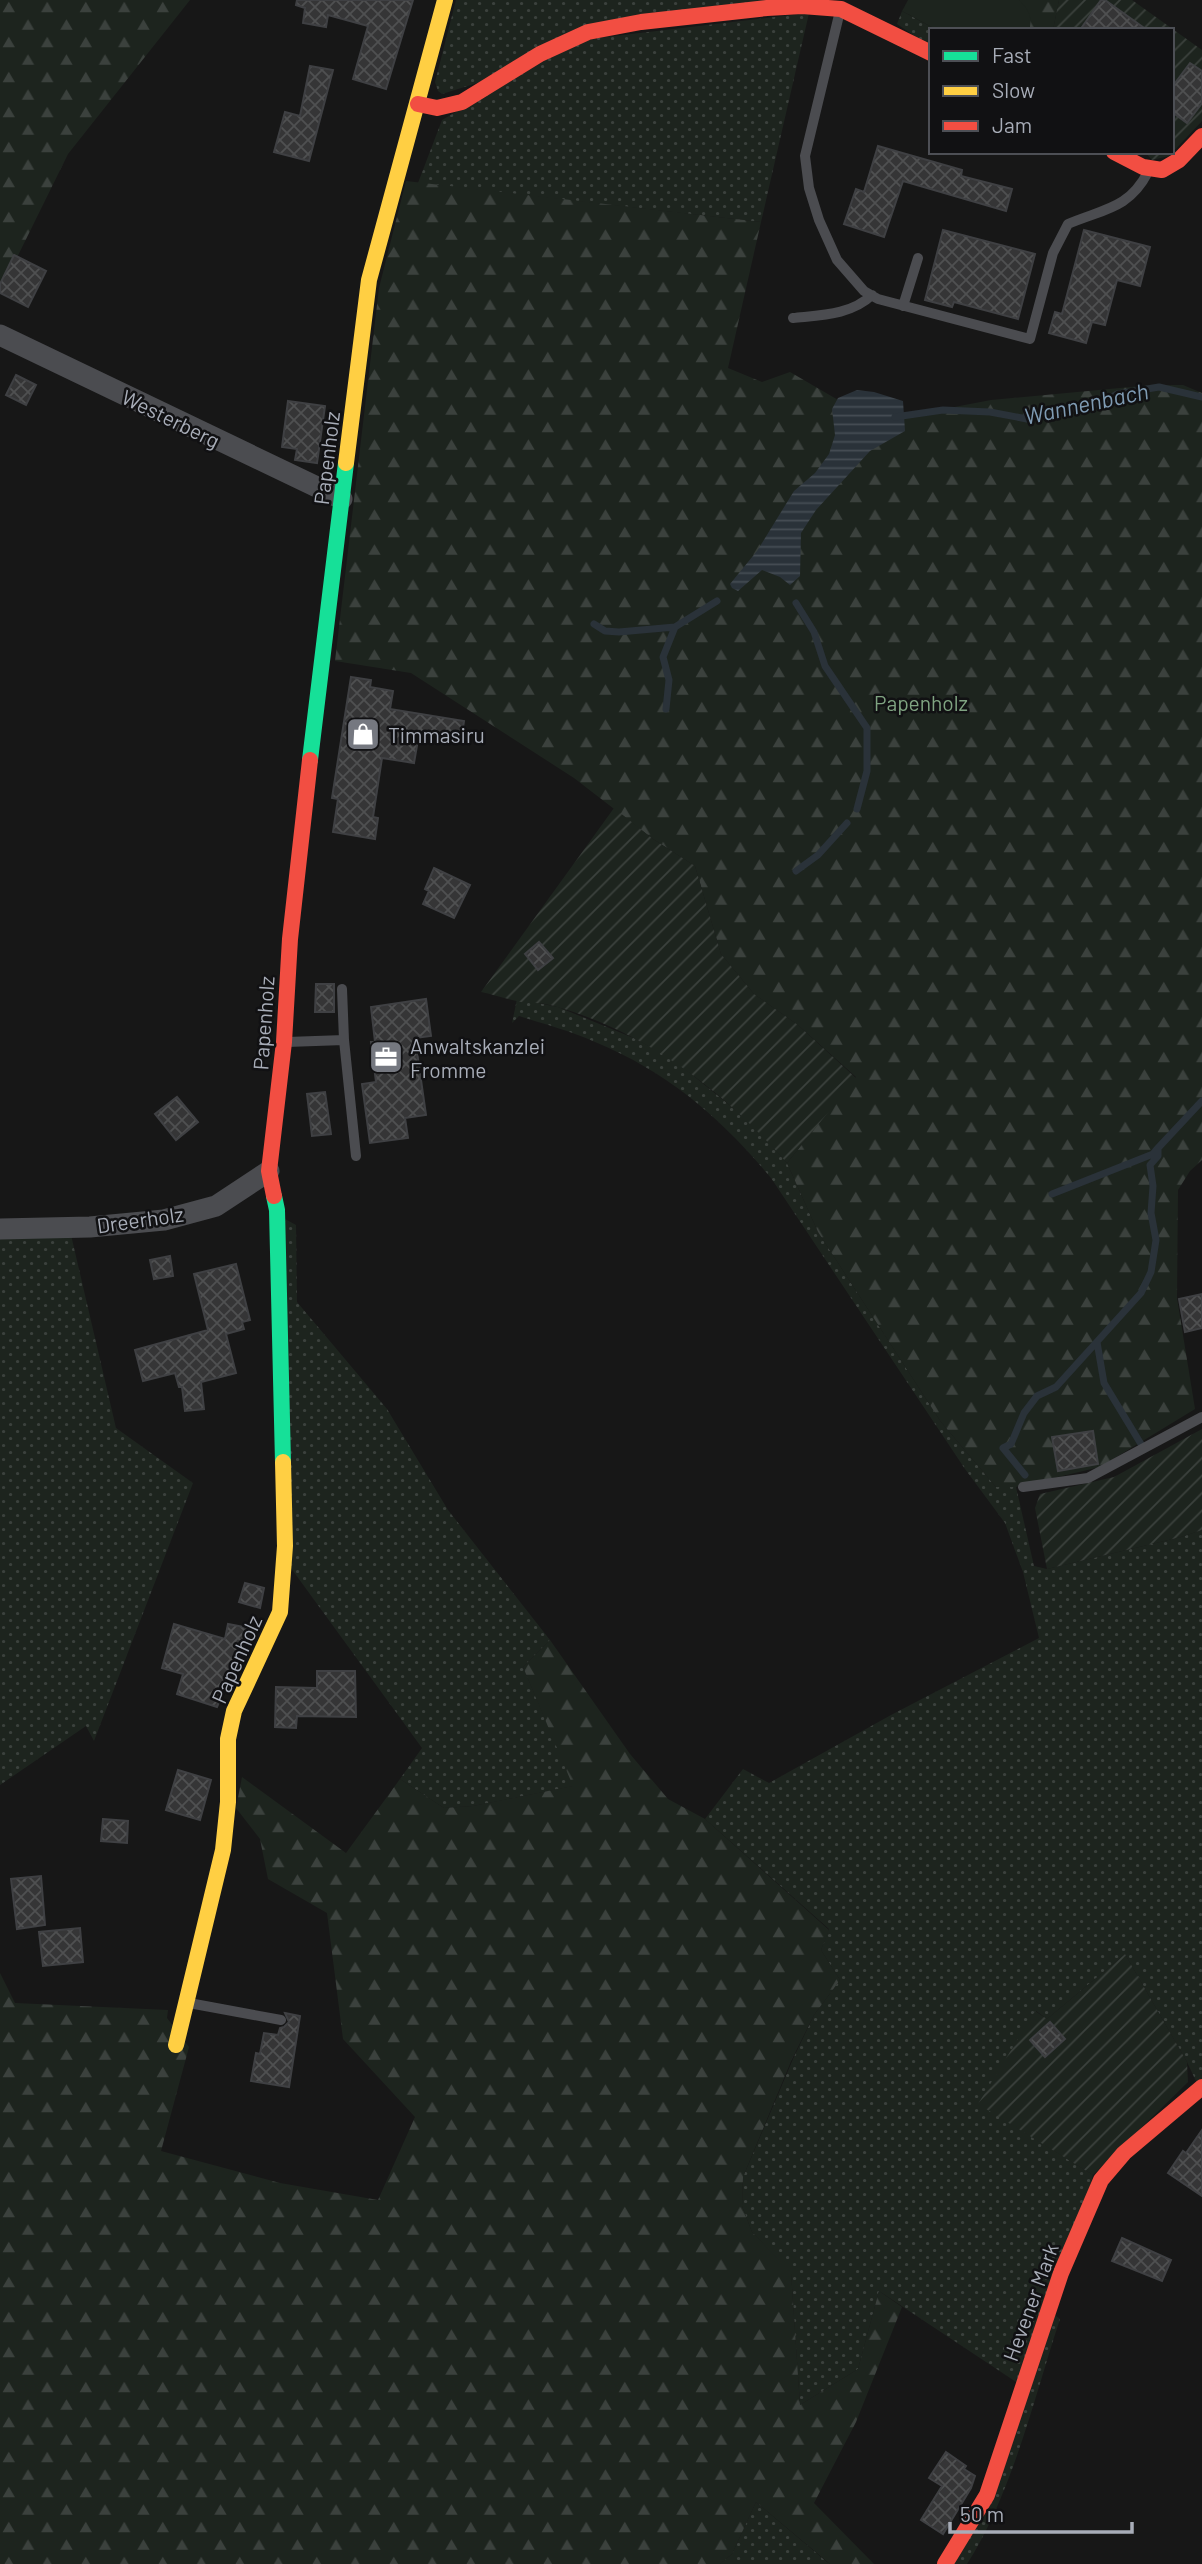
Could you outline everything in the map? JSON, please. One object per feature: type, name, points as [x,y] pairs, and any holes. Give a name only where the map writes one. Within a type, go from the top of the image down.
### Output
[{"type":"street","name":"Papenholz","points":[[176,2045],[223,1850],[228,1802],[228,1739],[234,1711],[246,1681],[272,1633],[283,1596],[285,1546],[277,1210],[269,1171],[284,1042],[290,939],[369,280],[444,0]]},
{"type":"street","points":[[418,104],[437,108],[454,106],[540,54],[589,32],[641,22],[767,8],[802,6],[841,9],[929,52]]},
{"type":"street","points":[[1118,154],[1149,171],[1162,171],[1174,166],[1202,136]]},
{"type":"street","name":"Westerberg","points":[[0,335],[342,499]]},
{"type":"street","name":"Dreerholz","points":[[0,1229],[90,1227],[164,1220],[216,1206],[269,1171]]},
{"type":"street","name":"Hevener Mark","points":[[945,2564],[987,2495],[1061,2273],[1101,2180],[1124,2153],[1202,2087]]},
{"type":"lane","points":[[841,9],[806,156],[809,188],[831,248],[864,292],[903,306],[1030,339],[1053,253],[1068,224],[1117,206],[1139,191],[1149,171]]},
{"type":"lane","points":[[903,306],[918,258]]},
{"type":"lane","points":[[793,318],[850,309],[862,305],[872,295]]},
{"type":"lane","points":[[342,989],[344,1040],[356,1156]]},
{"type":"lane","points":[[284,1042],[344,1040]]},
{"type":"lane","points":[[1023,1487],[1088,1478],[1202,1417]]},
{"type":"lane","points":[[186,2003],[281,2020]]},
{"type":"green space","points":[[0,0],[190,0],[68,154],[0,292]]},
{"type":"green space","points":[[456,0],[794,0],[642,17],[490,79],[442,94],[435,82]]},
{"type":"green space","points":[[908,0],[1019,0],[1029,13],[1030,25],[1029,28],[933,28],[902,11]]},
{"type":"green space","points":[[1019,0],[1059,0],[1053,28],[1030,27]]},
{"type":"green space","points":[[1059,0],[1132,0],[1171,28],[1053,28]]},
{"type":"green space","points":[[902,11],[933,28],[929,28],[929,46],[897,24]]},
{"type":"green space","points":[[809,13],[761,222],[418,183],[442,120],[581,40]]},
{"type":"green space","points":[[1174,30],[1202,50],[1202,121],[1174,151]]},
{"type":"green space","points":[[1147,154],[1171,154],[1169,156],[1152,160]]},
{"type":"green space","name":"Papenholz","points":[[406,181],[761,222],[728,368],[762,382],[790,372],[876,422],[991,400],[1152,385],[1183,385],[1202,393],[1202,1160],[1190,1171],[1178,1190],[1177,1298],[1195,1409],[1100,1467],[1016,1487],[996,1487],[941,1422],[818,1232],[787,1163],[856,1077],[798,1025],[754,994],[721,954],[695,866],[653,839],[574,778],[411,673],[335,661],[379,288]]},
{"type":"green space","points":[[614,808],[653,839],[695,866],[721,954],[754,994],[798,1025],[856,1078],[787,1163],[737,1112],[710,1089],[652,1048],[588,1017],[554,1006],[520,1002],[481,992]]},
{"type":"green space","points":[[517,999],[558,1007],[636,1039],[674,1060],[754,1125],[787,1163],[818,1232],[941,1422],[996,1487],[1016,1487],[1034,1566],[1047,1569],[1202,1530],[1202,2094],[1187,2062],[1125,1954],[1047,2019],[1036,2011],[979,2104],[1093,2175],[1055,2315],[1060,2319],[1021,2445],[997,2507],[967,2564],[953,2564],[1019,2384],[879,2291],[858,2369],[800,2405],[791,2273],[752,2232],[742,2206],[743,2177],[814,2015],[840,1980],[821,1950],[829,1929],[705,1819],[743,1769],[769,1783],[891,1715],[1039,1638],[1023,1572],[1005,1523],[965,1469],[771,1178],[752,1156],[692,1099],[646,1067],[567,1031],[519,1016],[512,1023]]},
{"type":"green space","points":[[285,1219],[296,1225],[297,1302],[387,1409],[448,1510],[550,1640],[523,1667],[574,1786],[473,1806],[444,1808],[400,1779],[422,1748],[288,1564]]},
{"type":"green space","points":[[71,1235],[116,1428],[193,1483],[94,1741],[86,1726],[0,1785],[0,1238]]},
{"type":"green space","points":[[1202,1429],[1202,1530],[1047,1569],[1035,1508],[1040,1494],[1114,1477]]},
{"type":"green space","points":[[550,1640],[630,1754],[668,1799],[705,1819],[829,1930],[821,1950],[840,1980],[814,2015],[792,2059],[743,2177],[742,2206],[752,2232],[791,2272],[800,2405],[858,2369],[879,2291],[902,2307],[856,2422],[814,2503],[874,2564],[830,2564],[756,2502],[732,2554],[720,2564],[0,2564],[0,1973],[15,2003],[168,2010],[167,2018],[189,2047],[161,2151],[280,2183],[378,2200],[415,2117],[343,2039],[327,1913],[268,1879],[260,1839],[236,1808],[242,1777],[346,1853],[400,1779],[444,1808],[473,1806],[573,1786],[523,1667]]},
{"type":"green space","points":[[1125,1954],[1187,2062],[1188,2082],[1093,2175],[978,2104],[1035,2011],[1047,2019]]},
{"type":"green space","points":[[756,2502],[830,2564],[720,2564],[732,2554]]},
{"type":"shaded area","points":[[857,390],[903,401],[905,431],[870,451],[816,510],[801,533],[800,576],[790,585],[780,577],[762,570],[738,591],[732,588],[730,584],[757,551],[794,491],[815,473],[829,454],[835,435],[832,409],[838,398]]},
{"type":"building","points":[[297,0],[413,0],[386,89],[353,79],[368,26],[328,15],[326,27],[303,23],[305,8],[296,5]]},
{"type":"building","points":[[1101,0],[1105,0],[1144,28],[1081,28]]},
{"type":"building","points":[[1190,63],[1202,71],[1202,103],[1187,123],[1174,113],[1174,84]]},
{"type":"building","points":[[310,66],[333,70],[309,161],[274,152],[285,112],[300,116]]},
{"type":"building","points":[[878,146],[962,170],[961,176],[1012,189],[1006,211],[903,181],[884,237],[844,224],[856,189],[864,192]]},
{"type":"building","points":[[943,230],[1035,254],[1018,319],[954,302],[952,307],[925,300]]},
{"type":"building","points":[[1084,230],[1150,247],[1140,286],[1117,280],[1105,325],[1092,322],[1086,343],[1049,333],[1055,312],[1062,314]]},
{"type":"building","points":[[14,255],[46,271],[28,307],[0,293],[0,284]]},
{"type":"building","points":[[16,375],[36,385],[26,405],[6,395]]},
{"type":"building","points":[[288,401],[325,406],[317,463],[295,460],[297,449],[282,447]]},
{"type":"building","points":[[351,677],[371,680],[370,687],[393,691],[390,709],[464,721],[461,741],[419,734],[414,763],[382,758],[373,817],[378,818],[375,839],[333,832],[338,799],[332,798]]},
{"type":"building","points":[[434,868],[470,885],[454,918],[423,904],[429,891],[425,889]]},
{"type":"building","points":[[539,942],[553,958],[538,970],[525,954]]},
{"type":"building","points":[[316,984],[334,984],[334,1012],[315,1012]]},
{"type":"building","points":[[426,999],[431,1036],[415,1038],[426,1115],[405,1118],[408,1138],[370,1143],[362,1084],[376,1082],[371,1042],[375,1042],[371,1007]]},
{"type":"building","points":[[325,1092],[331,1134],[312,1136],[307,1094]]},
{"type":"building","points":[[177,1097],[198,1122],[176,1140],[155,1114]]},
{"type":"building","points":[[170,1256],[173,1276],[154,1279],[150,1260]]},
{"type":"building","points":[[236,1264],[250,1320],[242,1322],[244,1329],[226,1334],[236,1373],[201,1382],[204,1409],[185,1411],[182,1387],[179,1387],[175,1373],[143,1381],[135,1350],[208,1330],[194,1274]]},
{"type":"building","points":[[1202,1294],[1202,1328],[1185,1332],[1179,1299]]},
{"type":"building","points":[[1093,1431],[1098,1464],[1058,1471],[1052,1437]]},
{"type":"building","points":[[245,1583],[264,1588],[260,1608],[239,1602]]},
{"type":"building","points":[[174,1624],[225,1639],[228,1624],[249,1628],[244,1647],[217,1707],[177,1694],[183,1674],[162,1668]]},
{"type":"building","points":[[317,1671],[355,1671],[356,1717],[297,1716],[296,1728],[275,1727],[276,1687],[317,1688]]},
{"type":"building","points":[[178,1770],[211,1780],[200,1820],[166,1810]]},
{"type":"building","points":[[103,1819],[128,1821],[127,1843],[101,1841]]},
{"type":"building","points":[[41,1876],[45,1925],[17,1929],[11,1879]]},
{"type":"building","points":[[80,1928],[83,1962],[43,1966],[39,1932]]},
{"type":"building","points":[[285,2013],[300,2016],[289,2087],[251,2081],[256,2053],[260,2054],[264,2033],[278,2035],[280,2028],[289,2022]]},
{"type":"building","points":[[1050,2022],[1065,2039],[1045,2057],[1030,2040]]},
{"type":"building","points":[[1202,2130],[1202,2196],[1168,2173]]},
{"type":"building","points":[[1122,2238],[1171,2260],[1162,2281],[1112,2261]]},
{"type":"building","points":[[946,2452],[975,2476],[971,2488],[943,2534],[921,2520],[942,2486],[929,2478]]},
{"type":"waterway","name":"Wannenbach","points":[[895,417],[943,410],[990,412],[1027,419],[1053,409],[1077,408],[1101,403],[1117,394],[1159,387],[1202,397]]},
{"type":"waterway","points":[[594,624],[605,631],[619,632],[675,627],[717,601]]},
{"type":"waterway","points":[[796,603],[814,632],[825,666],[867,728],[867,771],[857,809]]},
{"type":"waterway","points":[[666,709],[669,680],[663,657],[675,627]]},
{"type":"waterway","points":[[796,871],[818,855],[847,823]]},
{"type":"waterway","points":[[1025,1475],[1003,1448],[1011,1444],[1024,1413],[1037,1396],[1056,1387],[1141,1293],[1151,1272],[1156,1240],[1151,1213],[1153,1186],[1150,1165],[1158,1156],[1158,1148],[1202,1101]]},
{"type":"waterway","points":[[1052,1194],[1153,1154],[1157,1149]]},
{"type":"waterway","points":[[1097,1342],[1104,1383],[1144,1449]]},
{"type":"traffic: fast","points":[[310,760],[346,463]]},
{"type":"traffic: fast","points":[[274,1196],[277,1210],[283,1462]]},
{"type":"traffic: slow","points":[[346,463],[369,280],[445,0]]},
{"type":"traffic: slow","points":[[176,2045],[223,1850],[228,1802],[228,1739],[234,1711],[280,1612],[285,1546],[283,1462]]},
{"type":"traffic: jam","points":[[418,104],[437,108],[462,102],[540,54],[588,32],[641,22],[767,8],[802,6],[841,9],[929,52]]},
{"type":"traffic: jam","points":[[1118,154],[1143,167],[1162,170],[1179,160],[1202,136]]},
{"type":"traffic: jam","points":[[274,1196],[269,1171],[284,1042],[290,939],[310,760]]},
{"type":"traffic: jam","points":[[945,2564],[987,2495],[1061,2273],[1101,2180],[1124,2153],[1202,2087]]},
{"type":"place","name":"Timmasiru","points":[[363,734]]},
{"type":"place","name":"Anwaltskanzlei Fromme","points":[[386,1057]]}]
